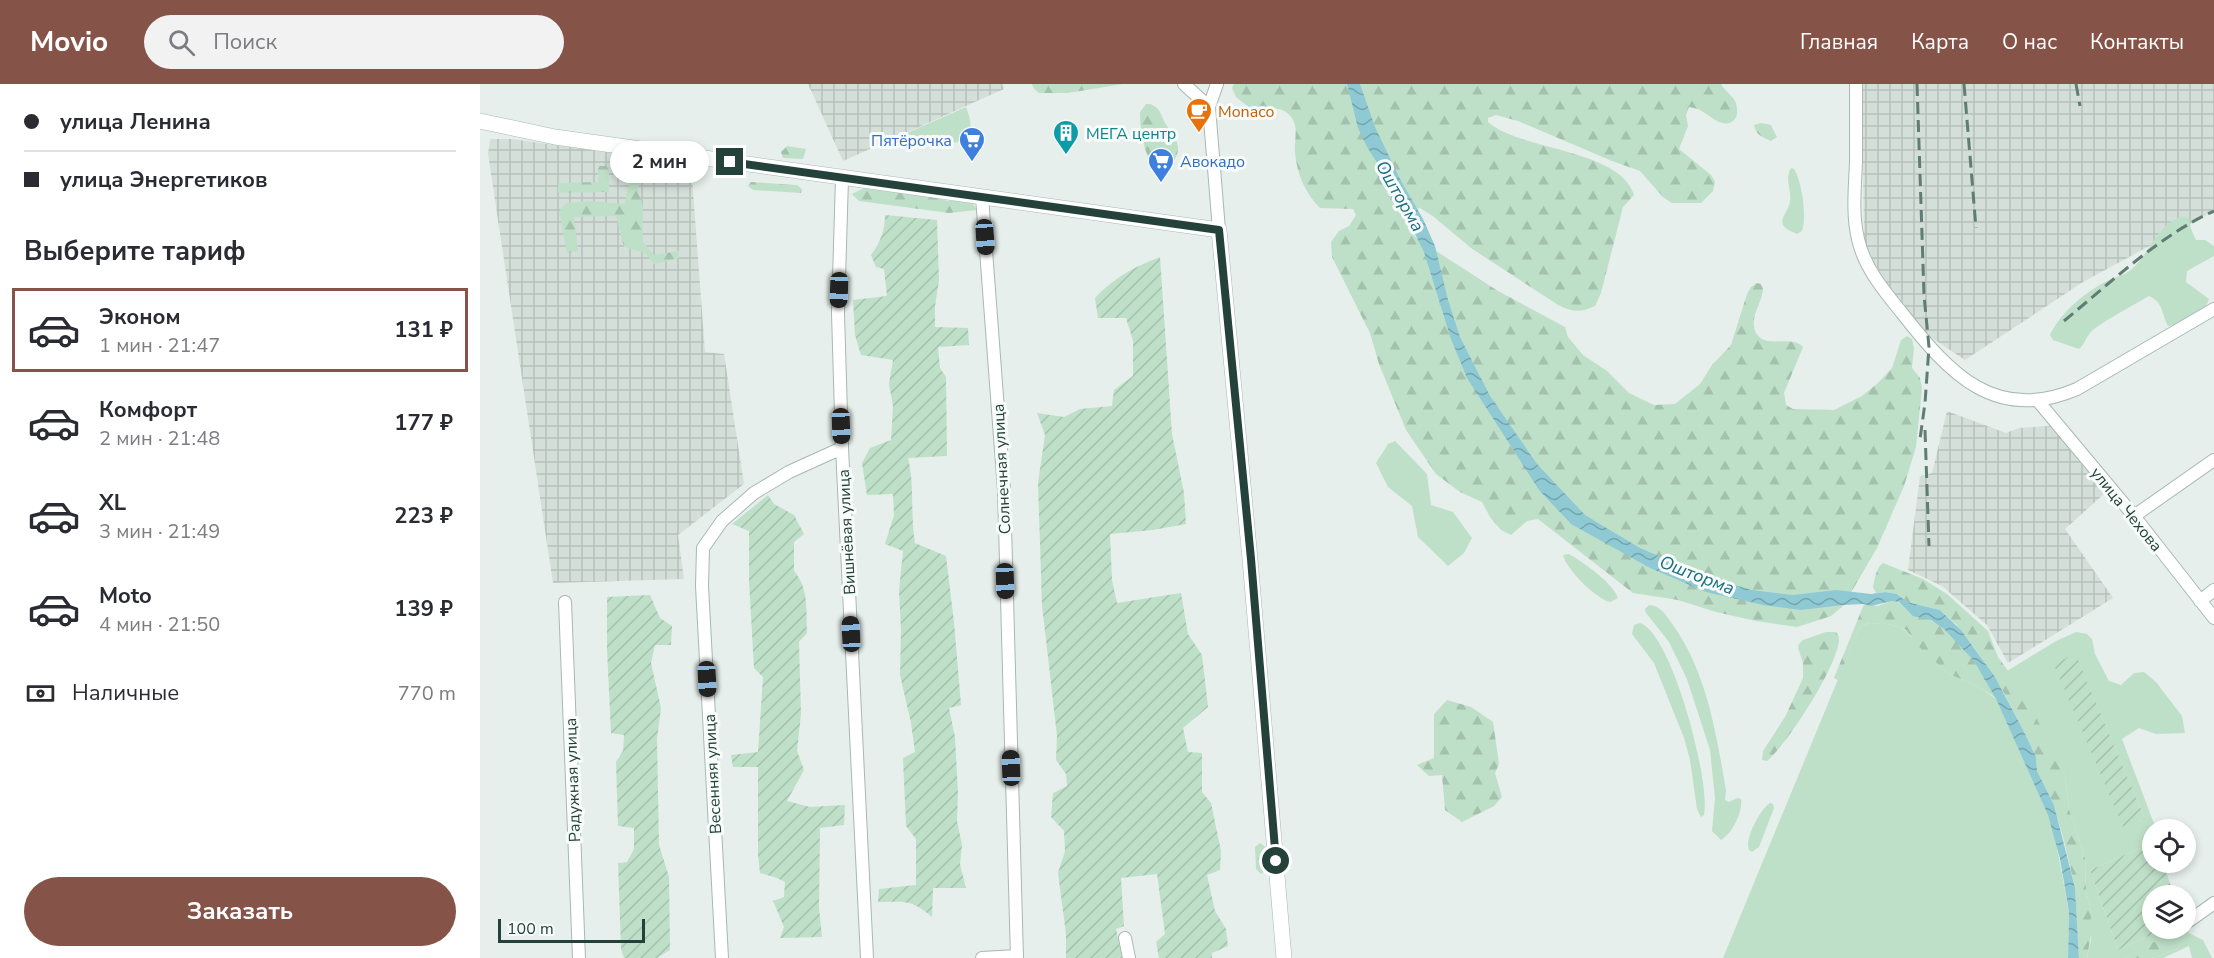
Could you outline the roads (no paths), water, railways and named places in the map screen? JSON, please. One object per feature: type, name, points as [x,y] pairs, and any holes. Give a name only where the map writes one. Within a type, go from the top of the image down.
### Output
[{"type":"street","points":[[1184,84],[1209,107]]},
{"type":"street","points":[[1217,84],[1209,107],[1284,958]]},
{"type":"street","points":[[1856,84],[1854,214],[1858,239],[1874,274],[1929,347],[1940,360],[1963,378],[1994,395],[2021,401],[2056,398],[2077,389],[2214,309]]},
{"type":"street","points":[[480,121],[555,136],[1219,230]]},
{"type":"street","name":"Вишнёвая улица","points":[[842,178],[838,313],[842,448],[867,958]]},
{"type":"street","name":"Солнечная улица","points":[[982,197],[1004,490],[1017,957]]},
{"type":"street","name":"улица Чехова","points":[[2038,401],[2134,516],[2214,618]]},
{"type":"street","name":"Весенняя улица","points":[[722,958],[702,586],[703,548],[722,521],[754,493],[789,472],[842,448]]},
{"type":"street","points":[[2134,516],[2214,460]]},
{"type":"street","points":[[2200,601],[2214,590]]},
{"type":"street","name":"Радужная улица","points":[[565,602],[579,958]]},
{"type":"street","points":[[2196,915],[2214,903]]},
{"type":"street","points":[[1125,938],[1129,958]]},
{"type":"street","points":[[982,958],[1017,957]]},
{"type":"water","name":"Ошторма","points":[[1347,84],[1360,84],[1375,127],[1400,179],[1423,219],[1435,246],[1460,337],[1490,396],[1537,464],[1585,515],[1640,548],[1707,577],[1752,590],[1793,595],[1836,590],[1897,594],[1907,602],[1940,610],[1961,630],[1995,677],[2036,757],[2037,771],[2054,805],[2075,888],[2079,958],[2068,958],[2069,912],[2060,859],[2048,815],[1996,699],[1974,661],[1944,629],[1931,620],[1913,616],[1899,602],[1801,610],[1763,605],[1706,592],[1650,568],[1571,524],[1539,490],[1467,378],[1451,339],[1424,252],[1410,224],[1405,206],[1367,147],[1358,128]]},
{"type":"railway","points":[[1917,84],[1924,295],[1929,347],[1920,439]]},
{"type":"railway","points":[[1964,84],[1976,228]]},
{"type":"railway","points":[[2076,84],[2080,106]]},
{"type":"railway","points":[[2064,321],[2117,276],[2174,233],[2214,211]]},
{"type":"railway","points":[[1925,430],[1929,546]]},
{"type":"place","name":"Monaco","points":[[1199,134]]},
{"type":"place","name":"МЕГА центр","points":[[1066,156]]},
{"type":"place","name":"Пятёрочка","points":[[972,163]]},
{"type":"place","name":"Авокадо","points":[[1161,184]]}]
